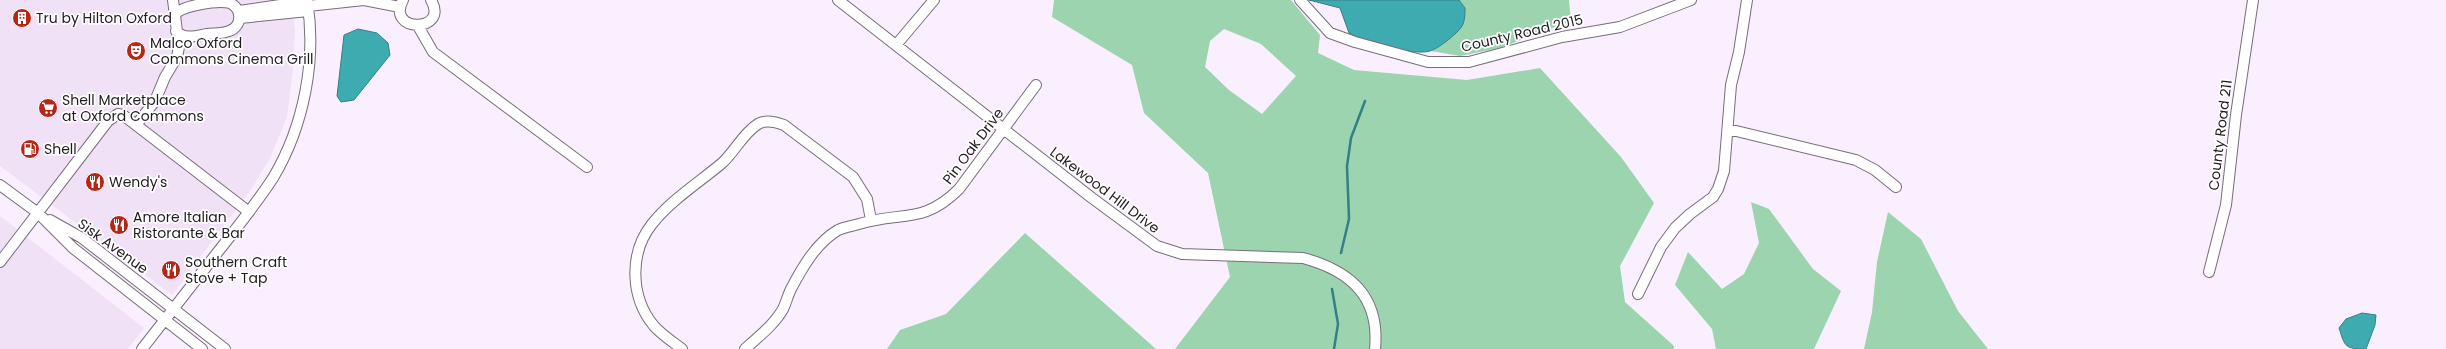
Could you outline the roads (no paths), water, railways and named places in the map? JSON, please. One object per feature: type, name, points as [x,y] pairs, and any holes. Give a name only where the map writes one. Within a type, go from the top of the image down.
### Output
[{"type":"street","points":[[136,125],[155,101],[165,77],[177,57],[179,47],[173,0]]},
{"type":"street","points":[[239,15],[307,5],[364,0],[402,3],[401,13],[407,22],[418,26],[423,25],[432,17],[434,7],[431,0]]},
{"type":"street","name":"Lakewood Hill Drive","points":[[838,0],[1126,225],[1157,246],[1182,254],[1303,258],[1322,263],[1343,274],[1359,287],[1370,305],[1375,327],[1375,349]]},
{"type":"street","points":[[896,45],[934,0]]},
{"type":"street","name":"County Road 2015","points":[[1300,0],[1330,33],[1355,42],[1428,62],[1469,62],[1562,37],[1620,27],[1691,0]]},
{"type":"street","points":[[1638,294],[1661,247],[1675,228],[1690,214],[1713,198],[1718,189],[1724,171],[1731,85],[1739,52],[1747,0]]},
{"type":"street","name":"County Road 211","points":[[2209,272],[2226,205],[2237,109],[2253,0]]},
{"type":"street","points":[[174,16],[177,11],[185,6],[222,1],[230,3],[239,15],[237,25],[229,31],[186,37],[176,31]]},
{"type":"street","points":[[142,349],[249,212],[273,178],[287,150],[297,122],[309,65],[307,5]]},
{"type":"street","points":[[418,26],[433,52],[587,167]]},
{"type":"street","name":"Pin Oak Drive","points":[[745,349],[767,329],[783,309],[790,290],[807,261],[822,243],[839,230],[871,220],[913,216],[933,209],[947,201],[959,189],[1036,85]]},
{"type":"street","points":[[0,262],[112,117],[118,114],[123,115],[249,212]]},
{"type":"street","points":[[682,349],[654,326],[640,300],[635,285],[638,250],[650,226],[664,211],[723,163],[758,124],[775,121],[784,125],[853,177],[867,199],[871,220]]},
{"type":"street","points":[[1728,129],[1856,160],[1875,170],[1896,187]]},
{"type":"street","name":"Sisk Avenue","points":[[0,184],[38,213],[73,248],[202,349]]},
{"type":"street","name":"Sisk Avenue","points":[[38,213],[82,238],[225,349]]},
{"type":"water","points":[[1309,0],[1459,0],[1465,8],[1465,16],[1464,22],[1454,35],[1434,50],[1412,52],[1377,44],[1356,37],[1349,33],[1340,8]]},
{"type":"water","points":[[358,29],[377,33],[388,43],[390,55],[354,100],[341,102],[337,96],[344,35]]},
{"type":"water","points":[[2362,313],[2376,315],[2375,325],[2366,349],[2347,346],[2339,328],[2346,319]]},
{"type":"waterway","points":[[1341,253],[1349,219],[1347,166],[1351,138],[1365,101]]},
{"type":"waterway","points":[[1332,289],[1338,324],[1334,349]]},
{"type":"place","name":"Tru by Hilton Oxford","points":[[22,18]]},
{"type":"place","name":"Malco Oxford Commons Cinema Grill","points":[[136,51]]},
{"type":"place","name":"Shell Marketplace at Oxford Commons","points":[[48,108]]},
{"type":"place","name":"Shell","points":[[30,149]]},
{"type":"place","name":"Wendy's","points":[[95,182]]},
{"type":"place","name":"Amore Italian Ristorante & Bar","points":[[119,225]]},
{"type":"place","name":"Southern Craft Stove + Tap","points":[[171,270]]}]
